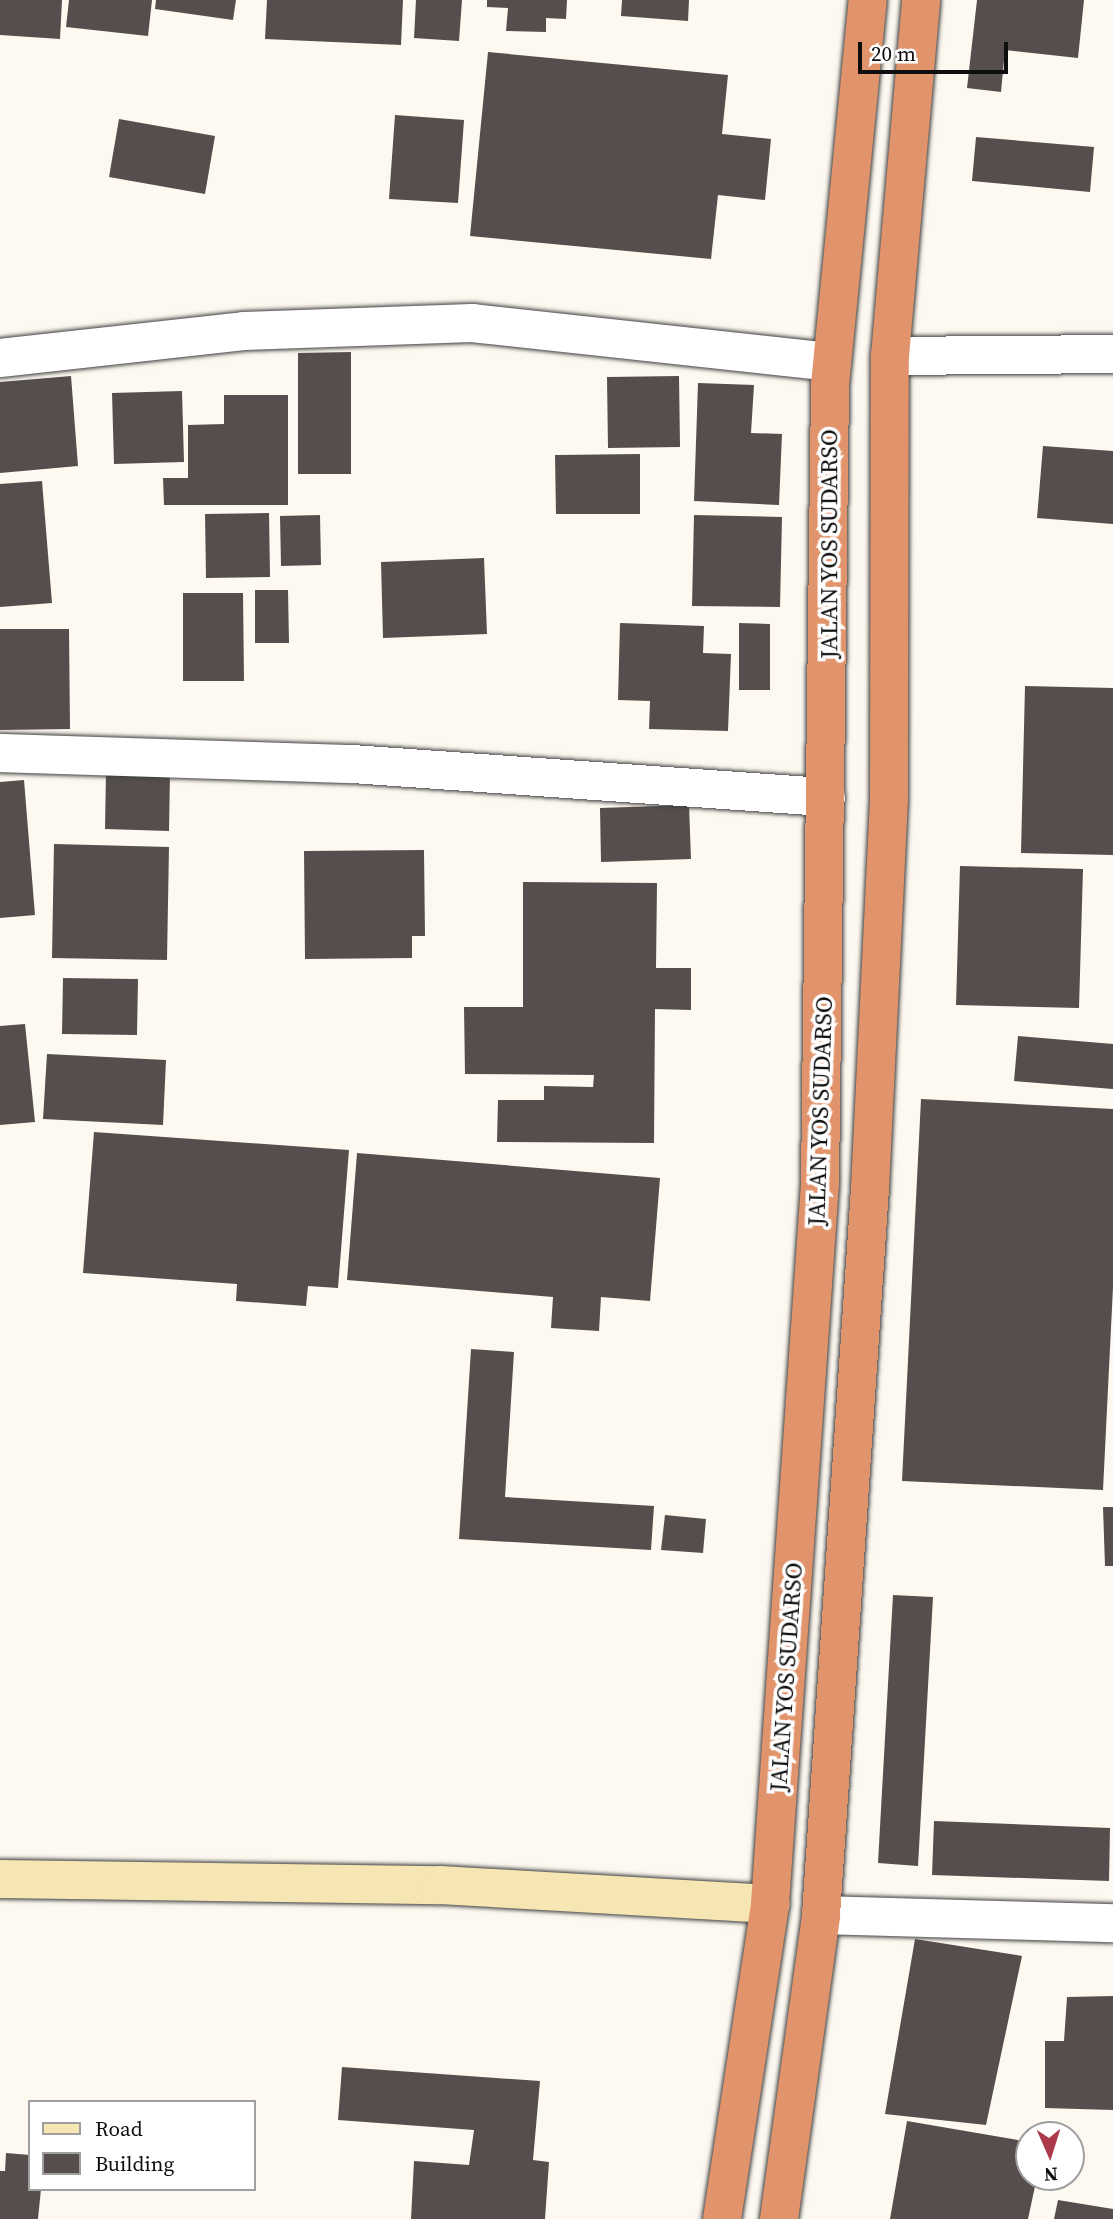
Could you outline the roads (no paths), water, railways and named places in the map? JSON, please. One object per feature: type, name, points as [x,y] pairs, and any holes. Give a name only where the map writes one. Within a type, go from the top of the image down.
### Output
[{"type":"highway","name":"JALAN YOS SUDARSO","points":[[722,2219],[771,1904],[820,1183],[832,362],[869,0]]},
{"type":"highway","name":"JALAN YOS SUDARSO","points":[[779,2219],[821,1915],[870,1188],[889,812],[890,356],[921,0]]},
{"type":"main road","points":[[0,1879],[440,1885],[771,1904]]},
{"type":"street","points":[[0,358],[244,331],[472,323],[832,362]]},
{"type":"street","points":[[890,356],[1113,354]]},
{"type":"street","points":[[0,754],[352,764],[827,797]]},
{"type":"street","points":[[821,1915],[1113,1923]]}]
